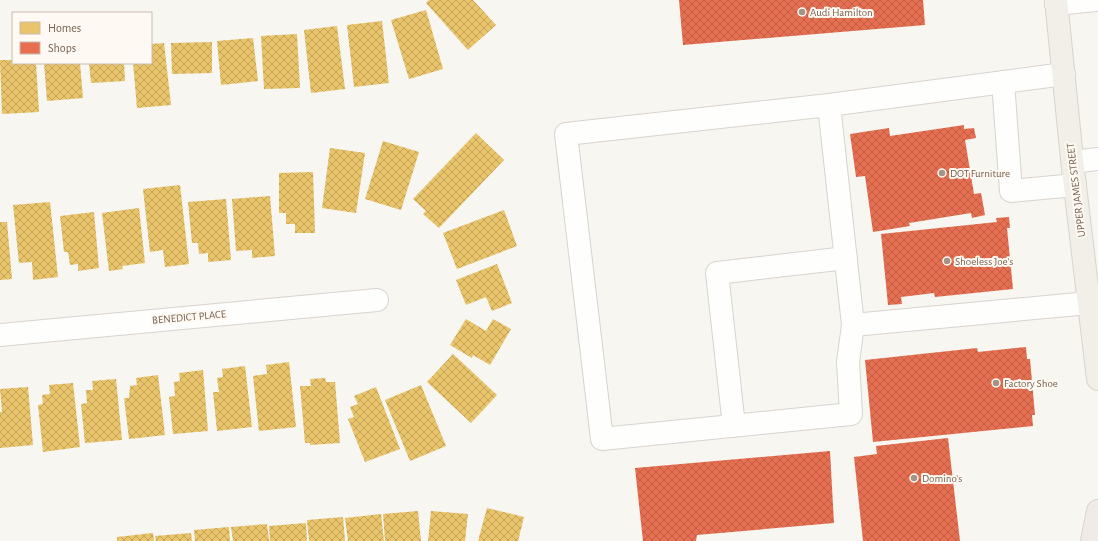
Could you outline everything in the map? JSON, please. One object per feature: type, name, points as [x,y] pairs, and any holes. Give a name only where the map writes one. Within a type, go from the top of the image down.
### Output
[{"type":"highway","points":[[1092,541],[1098,511]]},
{"type":"main road","name":"UPPER JAMES STREET","points":[[1056,2],[1075,185],[1098,379]]},
{"type":"street","points":[[1056,2],[1096,0]]},
{"type":"street","points":[[828,105],[853,325],[848,362],[850,414],[602,439],[566,134],[828,105],[1064,74]]},
{"type":"street","points":[[1003,82],[1011,191],[1075,185]]},
{"type":"street","points":[[1073,162],[1098,159]]},
{"type":"street","points":[[734,426],[718,273],[846,258]]},
{"type":"street","name":"BENEDICT PLACE","points":[[0,335],[377,300]]},
{"type":"street","points":[[853,325],[1089,302]]},
{"type":"building: Homes","points":[[429,0],[473,0],[496,25],[468,50],[426,3]]},
{"type":"building: Homes","points":[[426,10],[443,69],[409,79],[391,20]]},
{"type":"building: Homes","points":[[382,21],[389,83],[354,87],[347,25]]},
{"type":"building: Homes","points":[[337,26],[345,89],[311,93],[304,30]]},
{"type":"building: Homes","points":[[297,34],[300,88],[264,89],[261,36]]},
{"type":"building: Homes","points":[[253,38],[258,81],[221,85],[217,41]]},
{"type":"building: Homes","points":[[212,42],[212,73],[172,74],[171,43]]},
{"type":"building: Homes","points":[[164,43],[171,105],[137,108],[133,64],[152,64],[152,44]]},
{"type":"building: Homes","points":[[0,60],[12,60],[12,64],[36,64],[39,112],[2,114]]},
{"type":"building: Homes","points":[[44,64],[80,64],[83,98],[47,101]]},
{"type":"building: Homes","points":[[89,64],[124,64],[125,81],[91,83]]},
{"type":"building: Homes","points":[[476,133],[504,160],[439,228],[423,214],[426,211],[413,199]]},
{"type":"building: Homes","points":[[383,141],[419,152],[401,210],[365,199]]},
{"type":"building: Homes","points":[[330,148],[365,153],[356,213],[322,208]]},
{"type":"building: Homes","points":[[313,172],[315,233],[295,233],[295,224],[286,224],[286,213],[279,213],[279,173]]},
{"type":"building: Homes","points":[[180,185],[189,264],[165,267],[163,250],[150,252],[143,189]]},
{"type":"building: Homes","points":[[270,196],[275,256],[252,258],[252,250],[236,251],[232,199]]},
{"type":"building: Homes","points":[[226,199],[231,260],[208,262],[208,253],[199,254],[198,243],[192,243],[188,202]]},
{"type":"building: Homes","points":[[50,202],[58,277],[33,280],[32,262],[19,263],[13,205]]},
{"type":"building: Homes","points":[[139,208],[145,263],[122,266],[123,269],[109,271],[102,213]]},
{"type":"building: Homes","points":[[504,210],[517,246],[457,269],[443,233]]},
{"type":"building: Homes","points":[[94,212],[99,268],[78,271],[78,264],[70,265],[68,252],[64,252],[60,216]]},
{"type":"building: Homes","points":[[0,222],[7,222],[12,279],[0,280]]},
{"type":"building: Homes","points":[[497,264],[512,303],[492,311],[486,297],[466,305],[456,280]]},
{"type":"building: Homes","points":[[466,319],[486,331],[493,319],[511,329],[490,365],[473,355],[472,358],[450,345]]},
{"type":"building: Homes","points":[[453,354],[497,395],[471,423],[427,382]]},
{"type":"building: Homes","points":[[289,362],[296,427],[259,431],[253,376],[267,374],[266,365]]},
{"type":"building: Homes","points":[[245,366],[252,427],[217,431],[213,392],[219,392],[217,378],[223,377],[222,369]]},
{"type":"building: Homes","points":[[203,370],[208,431],[173,434],[169,397],[175,396],[174,382],[180,381],[179,373]]},
{"type":"building: Homes","points":[[158,375],[165,435],[129,439],[124,398],[129,398],[130,386],[137,385],[136,378]]},
{"type":"building: Homes","points":[[325,378],[326,382],[335,382],[340,443],[310,445],[310,443],[305,443],[300,386],[311,386],[310,379]]},
{"type":"building: Homes","points":[[116,379],[122,440],[85,443],[81,404],[87,403],[86,390],[93,390],[92,381]]},
{"type":"building: Homes","points":[[73,383],[80,447],[43,452],[38,405],[43,404],[42,395],[50,394],[49,385]]},
{"type":"building: Homes","points":[[421,385],[446,446],[410,461],[385,400]]},
{"type":"building: Homes","points":[[28,387],[33,445],[0,448],[0,412],[2,412],[0,389]]},
{"type":"building: Homes","points":[[376,387],[400,449],[365,462],[348,419],[354,417],[350,407],[358,404],[354,396]]},
{"type":"building: Homes","points":[[487,508],[524,517],[518,541],[478,541]]},
{"type":"building: Homes","points":[[418,511],[421,541],[385,541],[383,514]]},
{"type":"building: Homes","points":[[431,511],[468,514],[465,541],[428,541]]},
{"type":"building: Homes","points":[[381,514],[384,541],[348,541],[345,518]]},
{"type":"building: Homes","points":[[343,517],[345,541],[309,541],[307,520]]},
{"type":"building: Homes","points":[[306,523],[307,541],[270,541],[269,526]]},
{"type":"building: Homes","points":[[267,524],[269,541],[233,541],[231,527]]},
{"type":"building: Homes","points":[[229,527],[230,541],[195,541],[194,530]]},
{"type":"building: Homes","points":[[153,533],[154,541],[117,541],[117,537]]},
{"type":"building: Homes","points":[[191,533],[192,541],[156,541],[155,536]]},
{"type":"building: Shops","name":"Audi Hamilton","points":[[679,0],[923,0],[925,25],[683,45]]},
{"type":"building: Shops","points":[[964,125],[964,129],[974,128],[976,138],[965,140],[974,194],[981,193],[985,215],[972,218],[971,213],[909,223],[910,226],[873,232],[865,176],[856,177],[850,134],[889,128],[890,136]]},
{"type":"building: Shops","name":"Shoeless Joe's","points":[[1009,217],[1010,228],[1007,228],[1013,289],[935,297],[934,293],[901,297],[902,304],[888,305],[881,234],[997,222],[996,218]]},
{"type":"building: Shops","points":[[1026,347],[1027,359],[1030,359],[1035,415],[1032,415],[1033,426],[873,442],[865,360],[977,348],[978,352]]},
{"type":"building: Shops","points":[[948,438],[960,541],[863,541],[854,457],[877,454],[876,446]]},
{"type":"building: Shops","points":[[830,451],[834,523],[697,535],[696,541],[643,541],[635,468]]},
{"type":"place","name":"Audi Hamilton","points":[[802,12]]},
{"type":"place","name":"DOT Furniture","points":[[942,173]]},
{"type":"place","name":"Shoeless Joe's","points":[[947,261]]},
{"type":"place","name":"Factory Shoe","points":[[996,383]]},
{"type":"place","name":"Domino's","points":[[914,478]]}]
